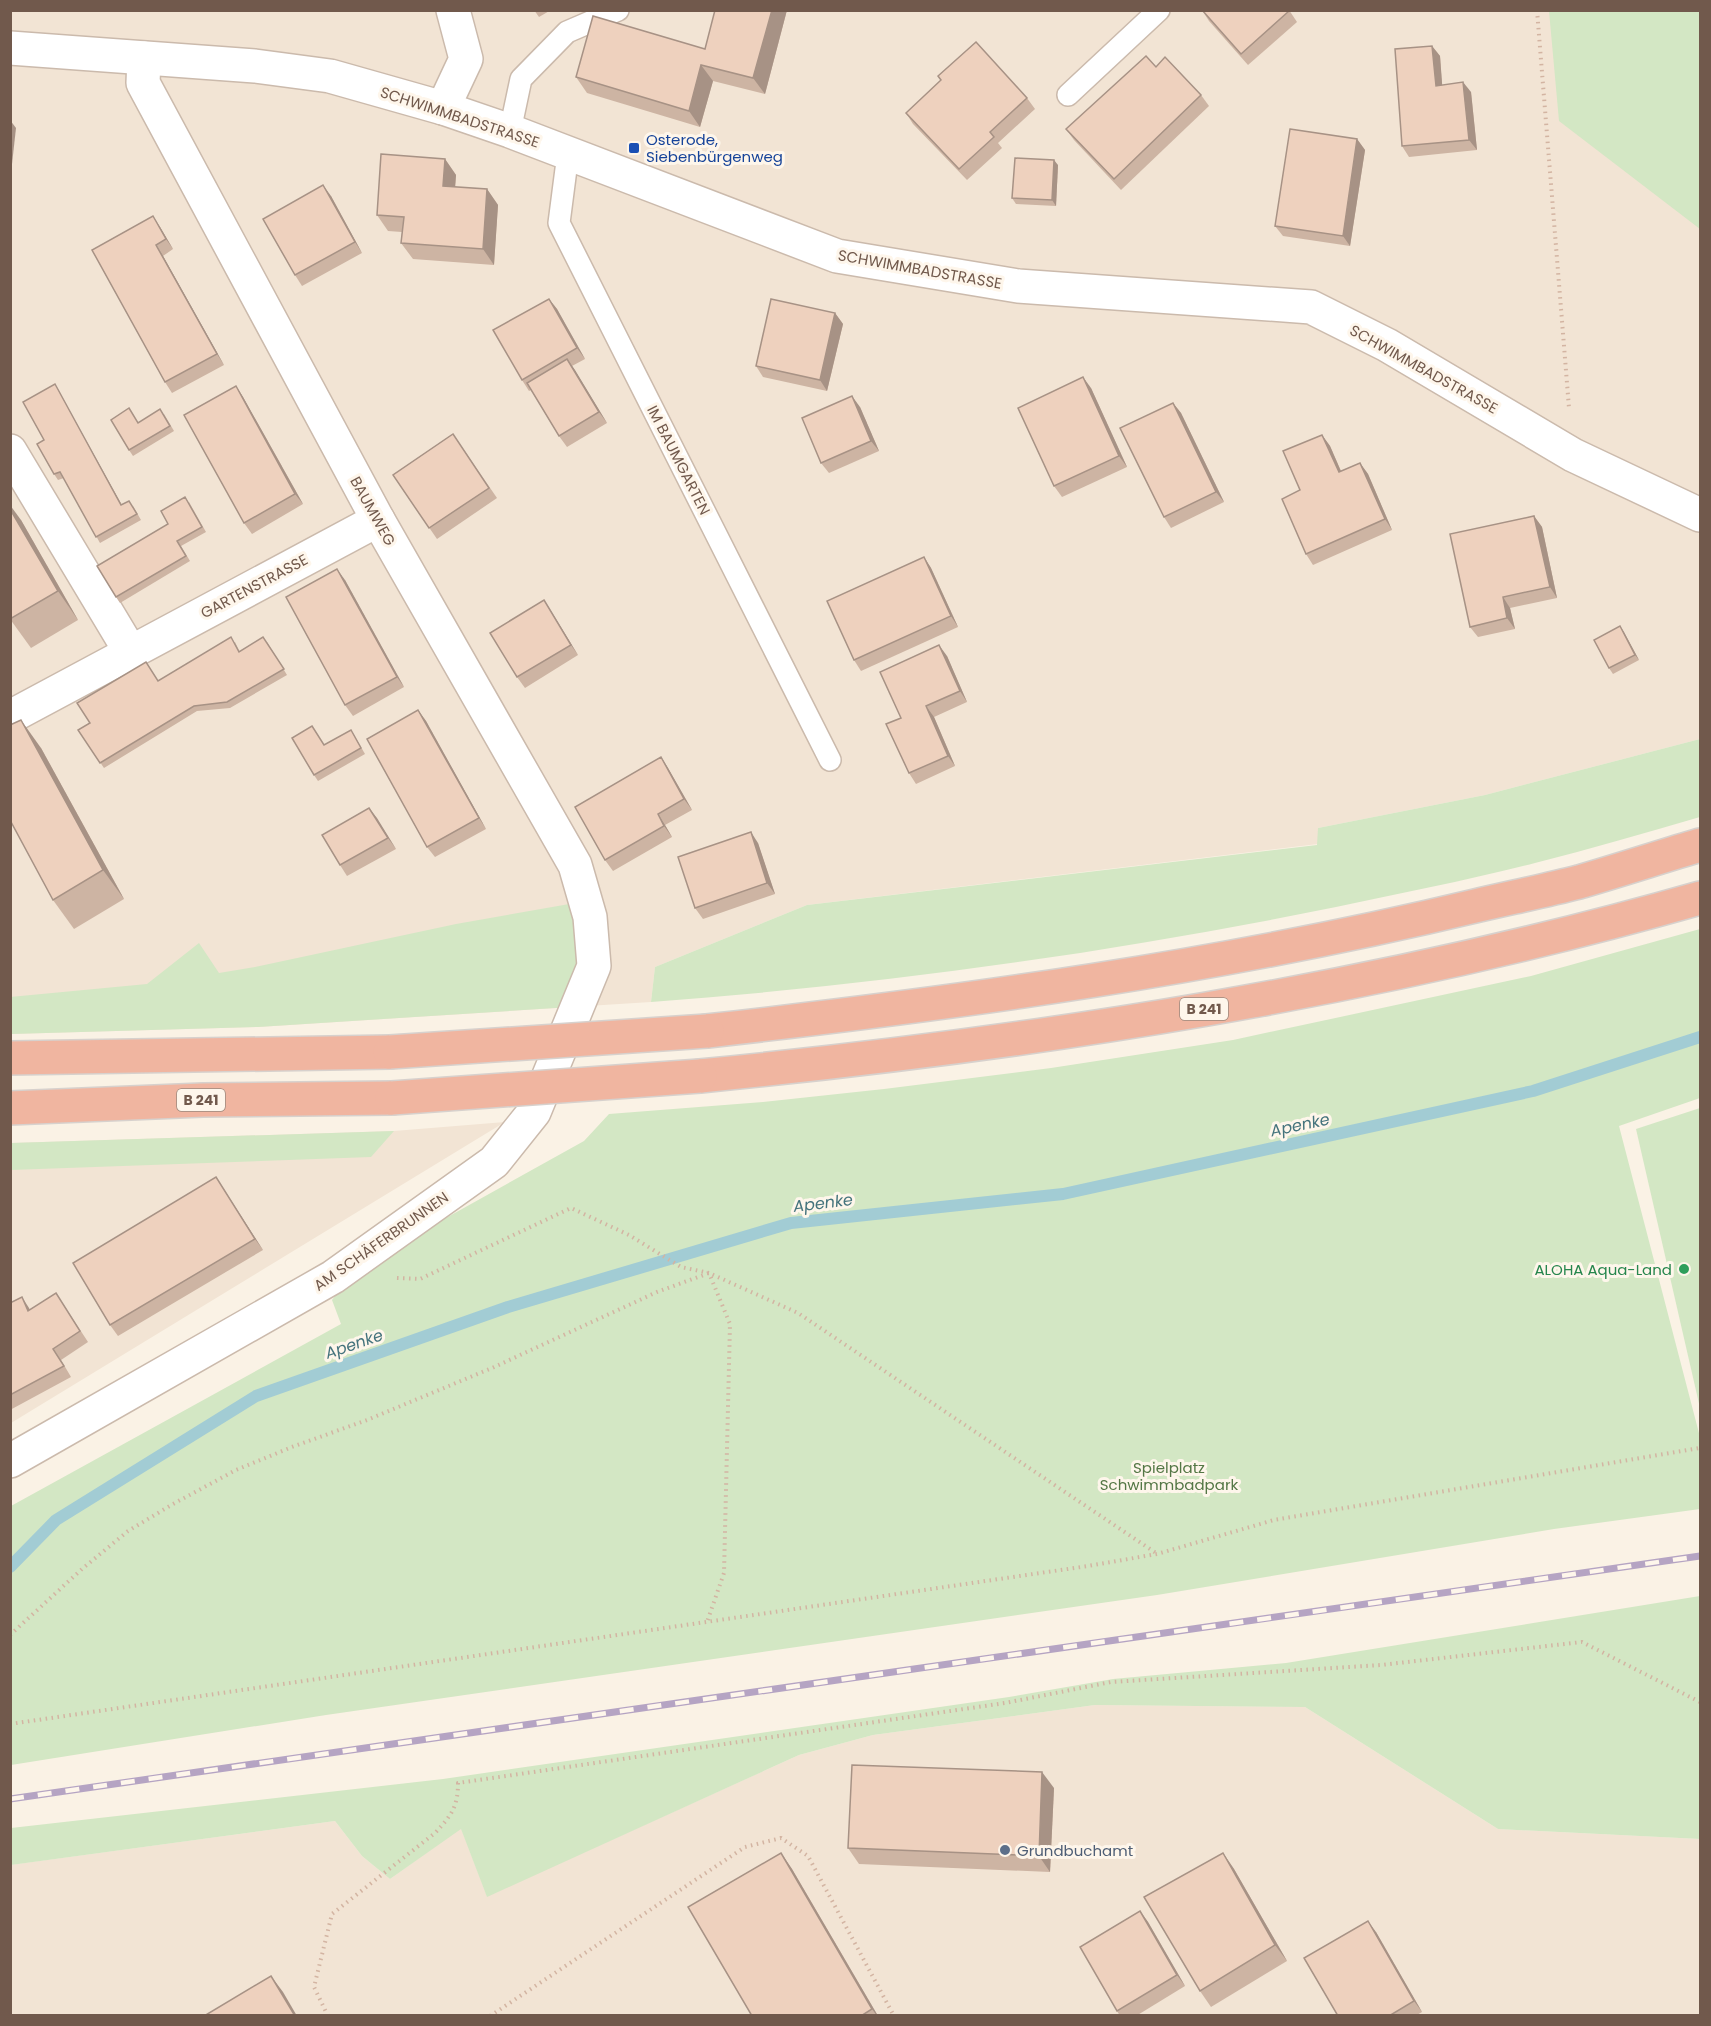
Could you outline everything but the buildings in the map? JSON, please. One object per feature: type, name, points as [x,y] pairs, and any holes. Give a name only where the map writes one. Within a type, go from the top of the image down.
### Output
[{"type":"highway","points":[[10,1058],[390,1052],[707,1030],[968,1000],[1210,962],[1387,927],[1579,882],[1701,845]]},
{"type":"highway","name":"B 241","points":[[10,1108],[203,1100],[392,1098],[700,1076],[847,1062],[1015,1040],[1161,1017],[1342,984],[1463,959],[1701,898]]},
{"type":"street","points":[[442,108],[466,58],[453,10]]},
{"type":"street","name":"SCHWIMMBADSTRASSE","points":[[10,48],[255,66],[330,75],[510,131],[837,256],[1018,286],[1311,308],[1387,345],[1573,455],[1701,515]]},
{"type":"street","name":"BAUMWEG","points":[[144,58],[143,83],[378,520],[575,866],[590,917],[594,966]]},
{"type":"street","points":[[10,451],[130,651]]},
{"type":"street","name":"GARTENSTRASSE","points":[[10,717],[378,520]]},
{"type":"street","name":"AM SCHÄFERBRUNNEN","points":[[10,1461],[333,1277],[494,1162],[534,1112],[594,966]]},
{"type":"lane","points":[[510,131],[521,80],[567,32],[618,10]]},
{"type":"lane","points":[[1068,95],[1159,10]]},
{"type":"lane","name":"IM BAUMGARTEN","points":[[571,154],[566,170],[560,223],[830,760]]},
{"type":"path","points":[[1537,10],[1573,455]]},
{"type":"path","points":[[333,1277],[420,1279],[571,1208],[629,1234],[681,1267],[709,1273],[798,1313],[1157,1554]]},
{"type":"path","points":[[707,1622],[724,1573],[730,1324],[709,1273]]},
{"type":"path","points":[[10,1635],[66,1583],[128,1531],[236,1470],[367,1420],[492,1368],[657,1292],[709,1273]]},
{"type":"path","points":[[10,1724],[1088,1566],[1157,1554],[1274,1520],[1701,1448]]},
{"type":"path","points":[[328,2016],[314,1988],[332,1914],[435,1833],[449,1818],[458,1800],[458,1783],[1005,1703],[1111,1682],[1381,1665],[1582,1642],[1701,1702]]},
{"type":"path","points":[[490,2016],[745,1847],[781,1838],[808,1856],[894,2016]]},
{"type":"shaded area","points":[[10,11],[1700,11],[1700,739],[1485,795],[1318,828],[1318,844],[807,905],[655,967],[651,1002],[258,1027],[11,1034]]},
{"type":"shaded area","points":[[505,1122],[11,1423],[11,1143],[394,1131]]},
{"type":"shaded area","points":[[1095,1705],[1305,1707],[1498,1829],[1700,1839],[1700,2015],[11,2015],[10,1865],[335,1821],[362,1856],[390,1879],[461,1828],[487,1896],[799,1755],[873,1735]]},
{"type":"green space","points":[[1549,11],[1700,11],[1700,229],[1559,121]]},
{"type":"green space","points":[[1700,739],[1700,817],[1535,863],[1460,881],[1251,924],[1080,953],[909,977],[651,1002],[655,967],[807,905],[1317,845],[1318,828],[1485,795]]},
{"type":"green space","points":[[575,903],[583,957],[571,1007],[258,1027],[11,1034],[10,997],[147,984],[199,943],[219,973],[456,924]]},
{"type":"green space","name":"Spielplatz Schwimmbadpark","points":[[1700,929],[1700,1098],[1619,1126],[1700,1437],[1700,1509],[1554,1529],[1157,1595],[326,1715],[11,1765],[11,1506],[341,1324],[332,1300],[358,1267],[584,1141],[609,1114],[763,1102],[884,1089],[1051,1068],[1233,1040],[1531,976]]},
{"type":"green space","name":"ALOHA Aqua-Land","points":[[1700,1108],[1700,1408],[1636,1129]]},
{"type":"green space","points":[[394,1131],[371,1157],[11,1170],[11,1143]]},
{"type":"green space","points":[[1700,1596],[1700,1839],[1498,1829],[1305,1707],[1095,1705],[873,1735],[799,1755],[487,1897],[461,1829],[390,1879],[362,1856],[335,1821],[11,1865],[11,1828],[443,1779],[1009,1697],[1113,1679],[1286,1663]]},
{"type":"waterway","name":"Apenke","points":[[10,1567],[56,1520],[256,1396],[508,1307],[791,1223],[1063,1194],[1533,1091],[1700,1037]]},
{"type":"railway","points":[[10,1799],[1700,1556]]},
{"type":"place","name":"Osterode, Siebenbürgenweg","points":[[634,148]]},
{"type":"place","name":"ALOHA Aqua-Land","points":[[1684,1269]]},
{"type":"place","name":"Grundbuchamt","points":[[1005,1850]]}]
